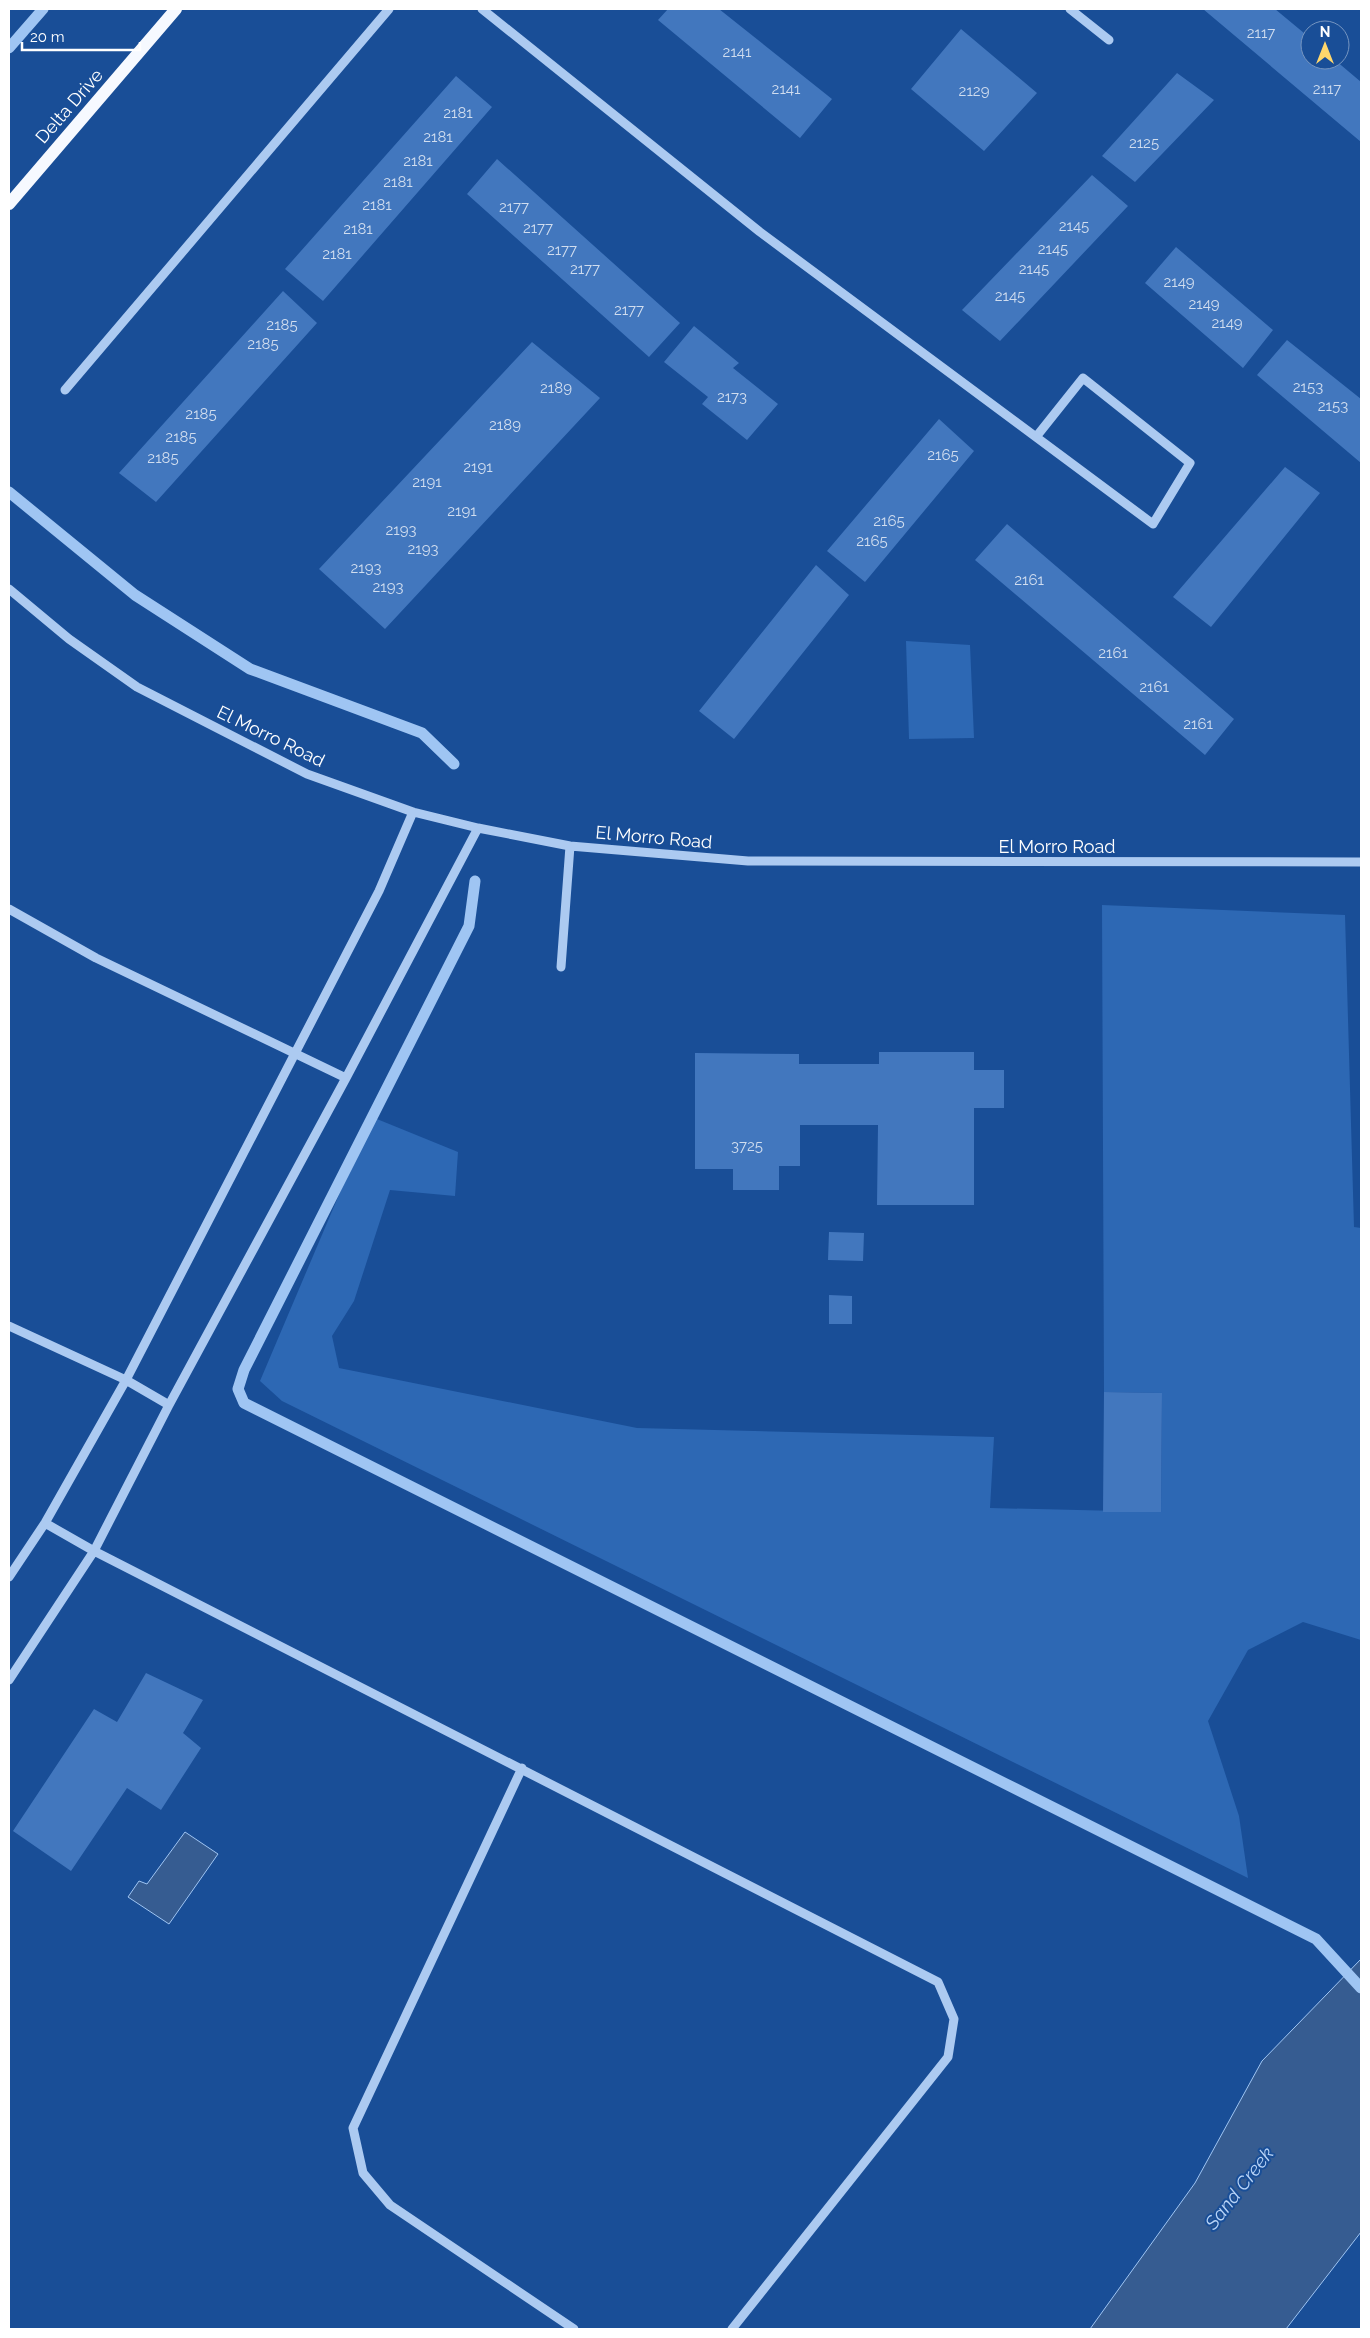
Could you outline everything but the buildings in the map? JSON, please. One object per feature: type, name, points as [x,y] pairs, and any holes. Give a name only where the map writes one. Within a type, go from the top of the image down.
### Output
[{"type":"main road","name":"Delta Drive","points":[[9,204],[176,9]]},
{"type":"street","points":[[65,390],[389,9]]},
{"type":"street","points":[[482,9],[760,232],[1153,524],[1190,463],[1083,378],[1036,437]]},
{"type":"street","points":[[1070,9],[1109,40]]},
{"type":"street","name":"El Morro Road","points":[[9,589],[69,640],[137,687],[306,774],[413,812],[478,828],[570,846],[748,861],[1361,862]]},
{"type":"street","points":[[9,1577],[45,1523],[126,1380],[379,891],[413,812]]},
{"type":"street","points":[[9,1680],[94,1551],[169,1405],[346,1078],[478,828]]},
{"type":"street","points":[[560,967],[570,846]]},
{"type":"street","points":[[9,908],[96,958],[346,1078]]},
{"type":"street","points":[[9,1326],[126,1380],[169,1405]]},
{"type":"street","points":[[45,1523],[94,1551],[938,1982],[954,2020],[948,2057],[732,2329]]},
{"type":"street","points":[[522,1768],[353,2128],[363,2173],[390,2205],[574,2329]]},
{"type":"shaded area","points":[[906,641],[970,645],[974,738],[909,739]]},
{"type":"shaded area","points":[[1102,905],[1345,915],[1354,1227],[1361,1228],[1361,1640],[1303,1622],[1248,1650],[1208,1721],[1239,1816],[1248,1878],[282,1401],[260,1381],[372,1117],[458,1152],[455,1196],[390,1190],[354,1301],[332,1336],[339,1368],[637,1428],[994,1437],[990,1508],[1161,1512],[1162,1393],[1104,1392]]},
{"type":"water","points":[[185,1832],[218,1854],[169,1924],[128,1897],[139,1881],[147,1884]]},
{"type":"water","name":"Sand Creek","points":[[1361,1959],[1361,2232],[1286,2329],[1090,2329],[1195,2183],[1262,2061]]},
{"type":"waterway","points":[[9,48],[43,9]]},
{"type":"waterway","points":[[9,492],[135,595],[250,669],[422,733],[454,764]]},
{"type":"waterway","points":[[475,881],[469,926],[244,1370],[238,1389],[244,1403],[1316,1939],[1361,1988]]}]
